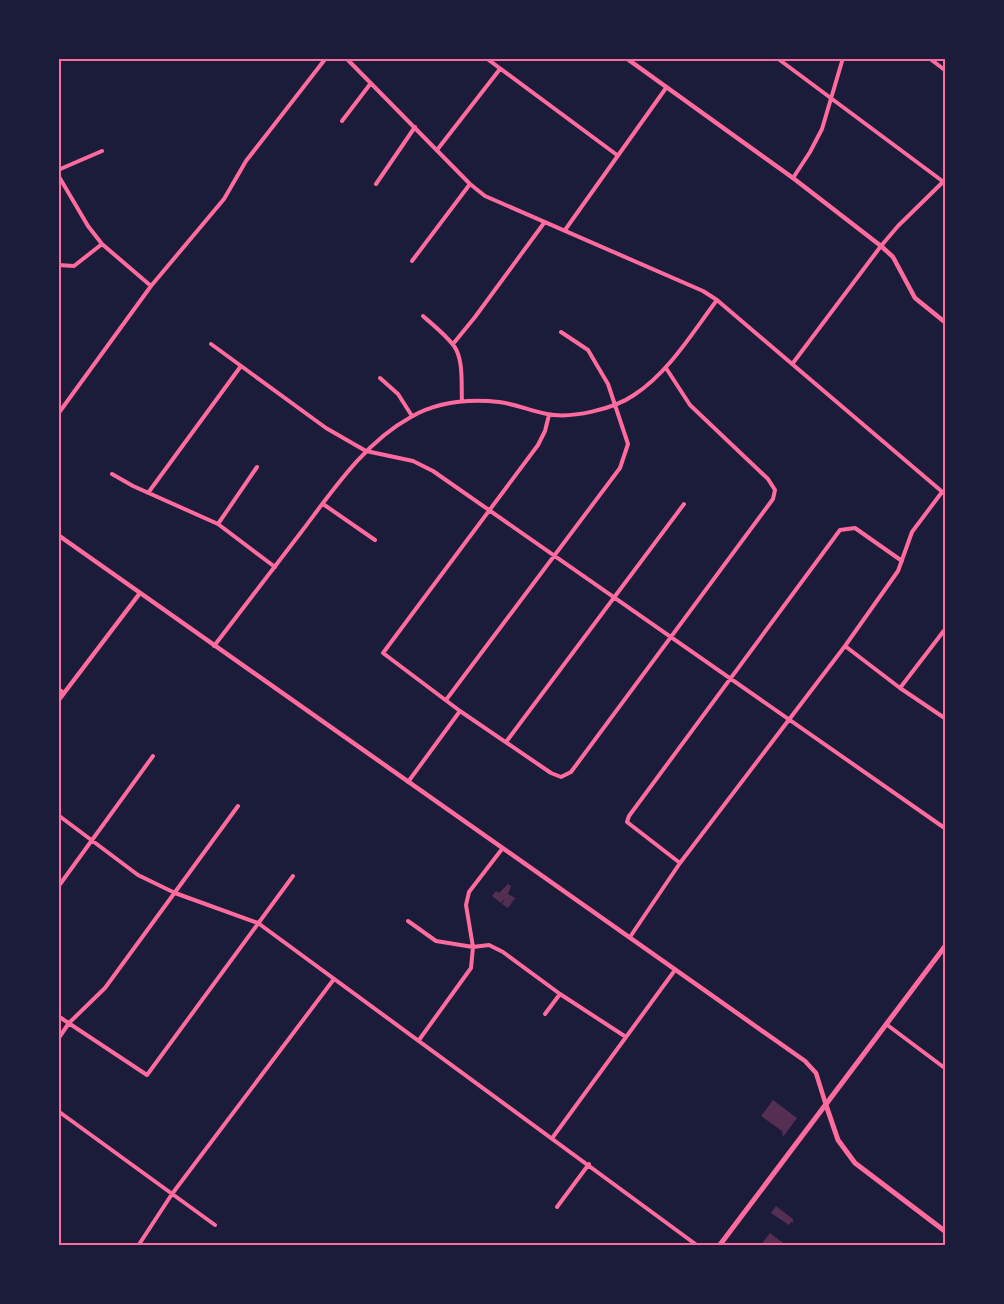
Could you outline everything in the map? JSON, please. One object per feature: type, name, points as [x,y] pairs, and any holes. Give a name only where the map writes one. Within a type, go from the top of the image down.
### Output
[{"type":"main road","points":[[719,1245],[945,945]]},
{"type":"main road","points":[[826,1105],[838,1140],[855,1163],[945,1232]]},
{"type":"street","points":[[58,414],[151,286],[224,199],[246,161],[326,58]]},
{"type":"street","points":[[346,58],[470,184],[485,196],[702,291],[717,300],[944,494],[912,532],[898,571],[845,646],[680,863],[630,937]]},
{"type":"street","points":[[486,58],[617,155]]},
{"type":"street","points":[[626,58],[793,178],[881,246],[893,257],[915,298],[945,324]]},
{"type":"street","points":[[777,58],[945,181],[898,225],[793,363]]},
{"type":"street","points":[[793,178],[822,129],[843,58]]},
{"type":"street","points":[[929,58],[945,71]]},
{"type":"street","points":[[437,150],[500,69]]},
{"type":"street","points":[[342,121],[371,83]]},
{"type":"street","points":[[565,230],[666,88]]},
{"type":"street","points":[[376,184],[415,127]]},
{"type":"street","points":[[58,170],[102,151]]},
{"type":"street","points":[[58,175],[88,226],[102,244],[151,286]]},
{"type":"street","points":[[412,261],[470,184]]},
{"type":"street","points":[[453,344],[544,223]]},
{"type":"street","points":[[58,265],[74,266],[102,244]]},
{"type":"street","points":[[214,646],[322,504],[366,451],[390,430],[412,416],[435,406],[462,402],[500,402],[549,415],[572,416],[614,405],[634,396],[666,368],[717,300]]},
{"type":"street","points":[[423,316],[453,344],[456,350],[460,367],[462,402]]},
{"type":"street","points":[[446,700],[620,468],[628,444],[608,384],[588,350],[561,332]]},
{"type":"street","points":[[211,344],[326,429],[366,451],[413,461],[423,466],[945,829]]},
{"type":"street","points":[[147,493],[241,366]]},
{"type":"street","points":[[549,415],[546,431],[538,445],[383,653],[460,711],[551,774],[561,777],[571,772],[773,500],[774,490],[768,479],[690,405],[666,368]]},
{"type":"street","points":[[381,378],[399,394],[412,416]]},
{"type":"street","points":[[218,524],[257,467]]},
{"type":"street","points":[[112,474],[147,493],[218,524],[275,567]]},
{"type":"street","points":[[322,504],[375,540]]},
{"type":"street","points":[[506,742],[684,504]]},
{"type":"street","points":[[680,863],[627,822],[629,816],[840,530],[855,528],[902,561]]},
{"type":"street","points":[[58,535],[810,1065],[820,1083],[826,1105]]},
{"type":"street","points":[[58,701],[140,593]]},
{"type":"street","points":[[900,688],[945,628]]},
{"type":"street","points":[[845,646],[900,688],[945,718]]},
{"type":"street","points":[[58,689],[64,693]]},
{"type":"street","points":[[408,782],[460,711]]},
{"type":"street","points":[[58,887],[153,756]]},
{"type":"street","points":[[58,1039],[69,1023],[105,988],[238,806]]},
{"type":"street","points":[[58,815],[138,874],[175,893],[258,923],[698,1245]]},
{"type":"street","points":[[419,1040],[471,968],[472,947],[466,905],[470,892],[502,849]]},
{"type":"street","points":[[58,1016],[147,1075],[292,876]]},
{"type":"street","points":[[408,921],[436,940],[472,947],[489,945],[503,952],[626,1037]]},
{"type":"street","points":[[553,1137],[675,970]]},
{"type":"street","points":[[138,1245],[172,1194],[334,979]]},
{"type":"street","points":[[545,1014],[560,993]]},
{"type":"street","points":[[886,1024],[945,1069]]},
{"type":"street","points":[[58,1111],[215,1225]]},
{"type":"street","points":[[557,1207],[589,1164]]},
{"type":"building","points":[[508,884],[511,886],[508,894],[515,898],[508,908],[502,904],[505,898],[501,903],[492,896]]},
{"type":"building","points":[[773,1100],[797,1118],[783,1137],[782,1131],[761,1116]]},
{"type":"building","points":[[776,1206],[793,1219],[793,1223],[789,1225],[771,1213]]},
{"type":"building","points":[[770,1233],[787,1246],[760,1246]]}]
